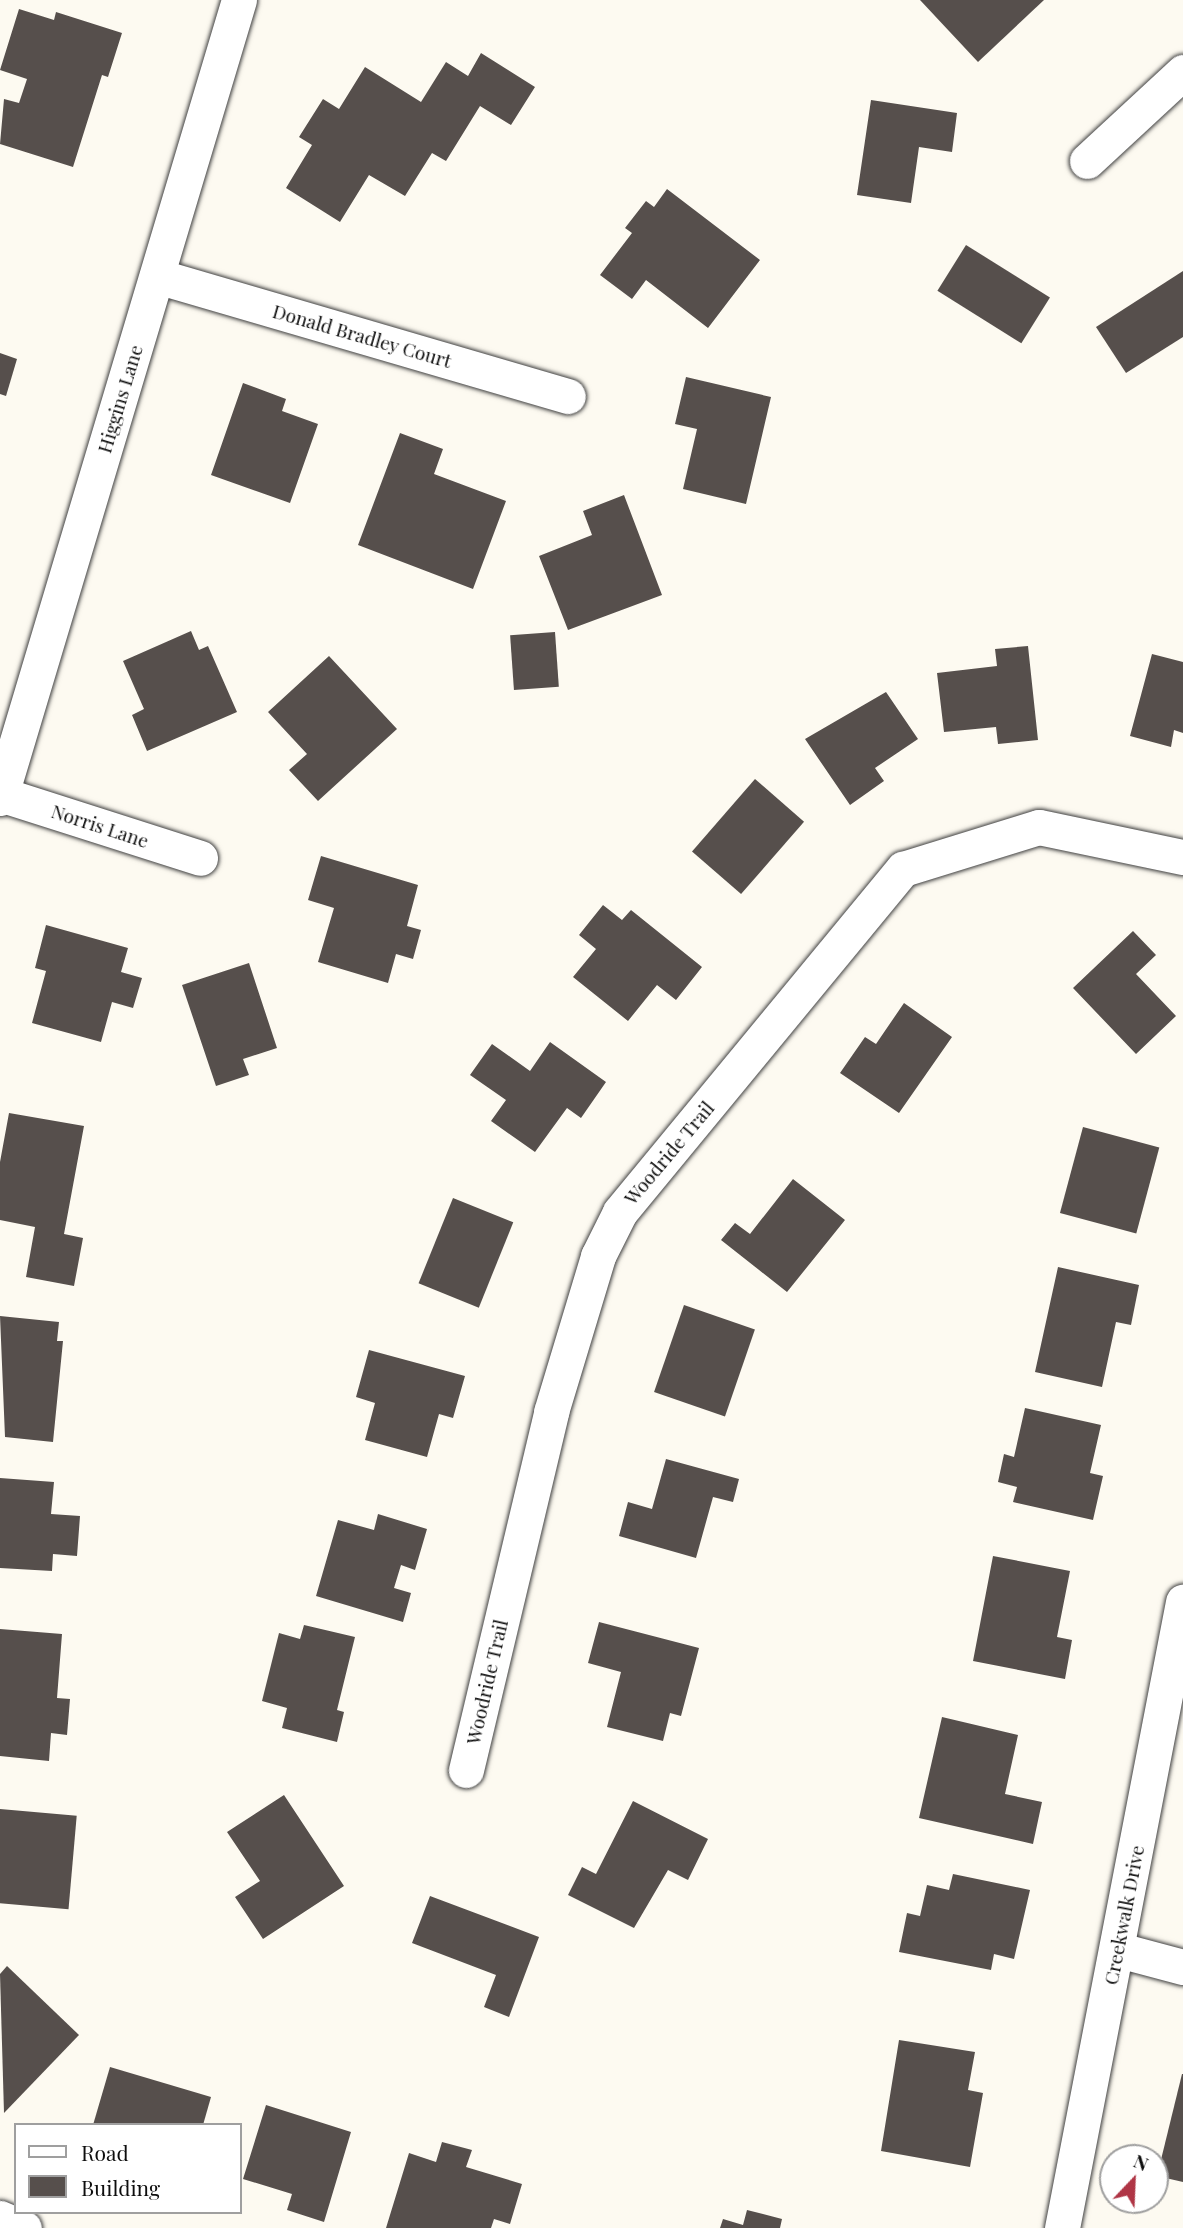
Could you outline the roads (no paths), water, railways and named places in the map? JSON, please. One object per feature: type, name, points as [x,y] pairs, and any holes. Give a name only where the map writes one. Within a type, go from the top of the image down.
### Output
[{"type":"street","name":"Higgins Lane","points":[[0,796],[239,0]]},
{"type":"street","points":[[1087,161],[1183,72]]},
{"type":"street","name":"Donald Bradley Court","points":[[157,276],[568,396]]},
{"type":"street","name":"Norris Lane","points":[[0,796],[200,858]]},
{"type":"street","name":"Woodride Trail","points":[[466,1770],[551,1412],[598,1256],[620,1212],[903,869],[1039,827],[1183,857]]},
{"type":"street","name":"Creekwalk Drive","points":[[1062,2228],[1118,1950],[1183,1602]]},
{"type":"street","points":[[1118,1950],[1183,1967]]},
{"type":"street","points":[[0,2218],[24,2228]]}]
